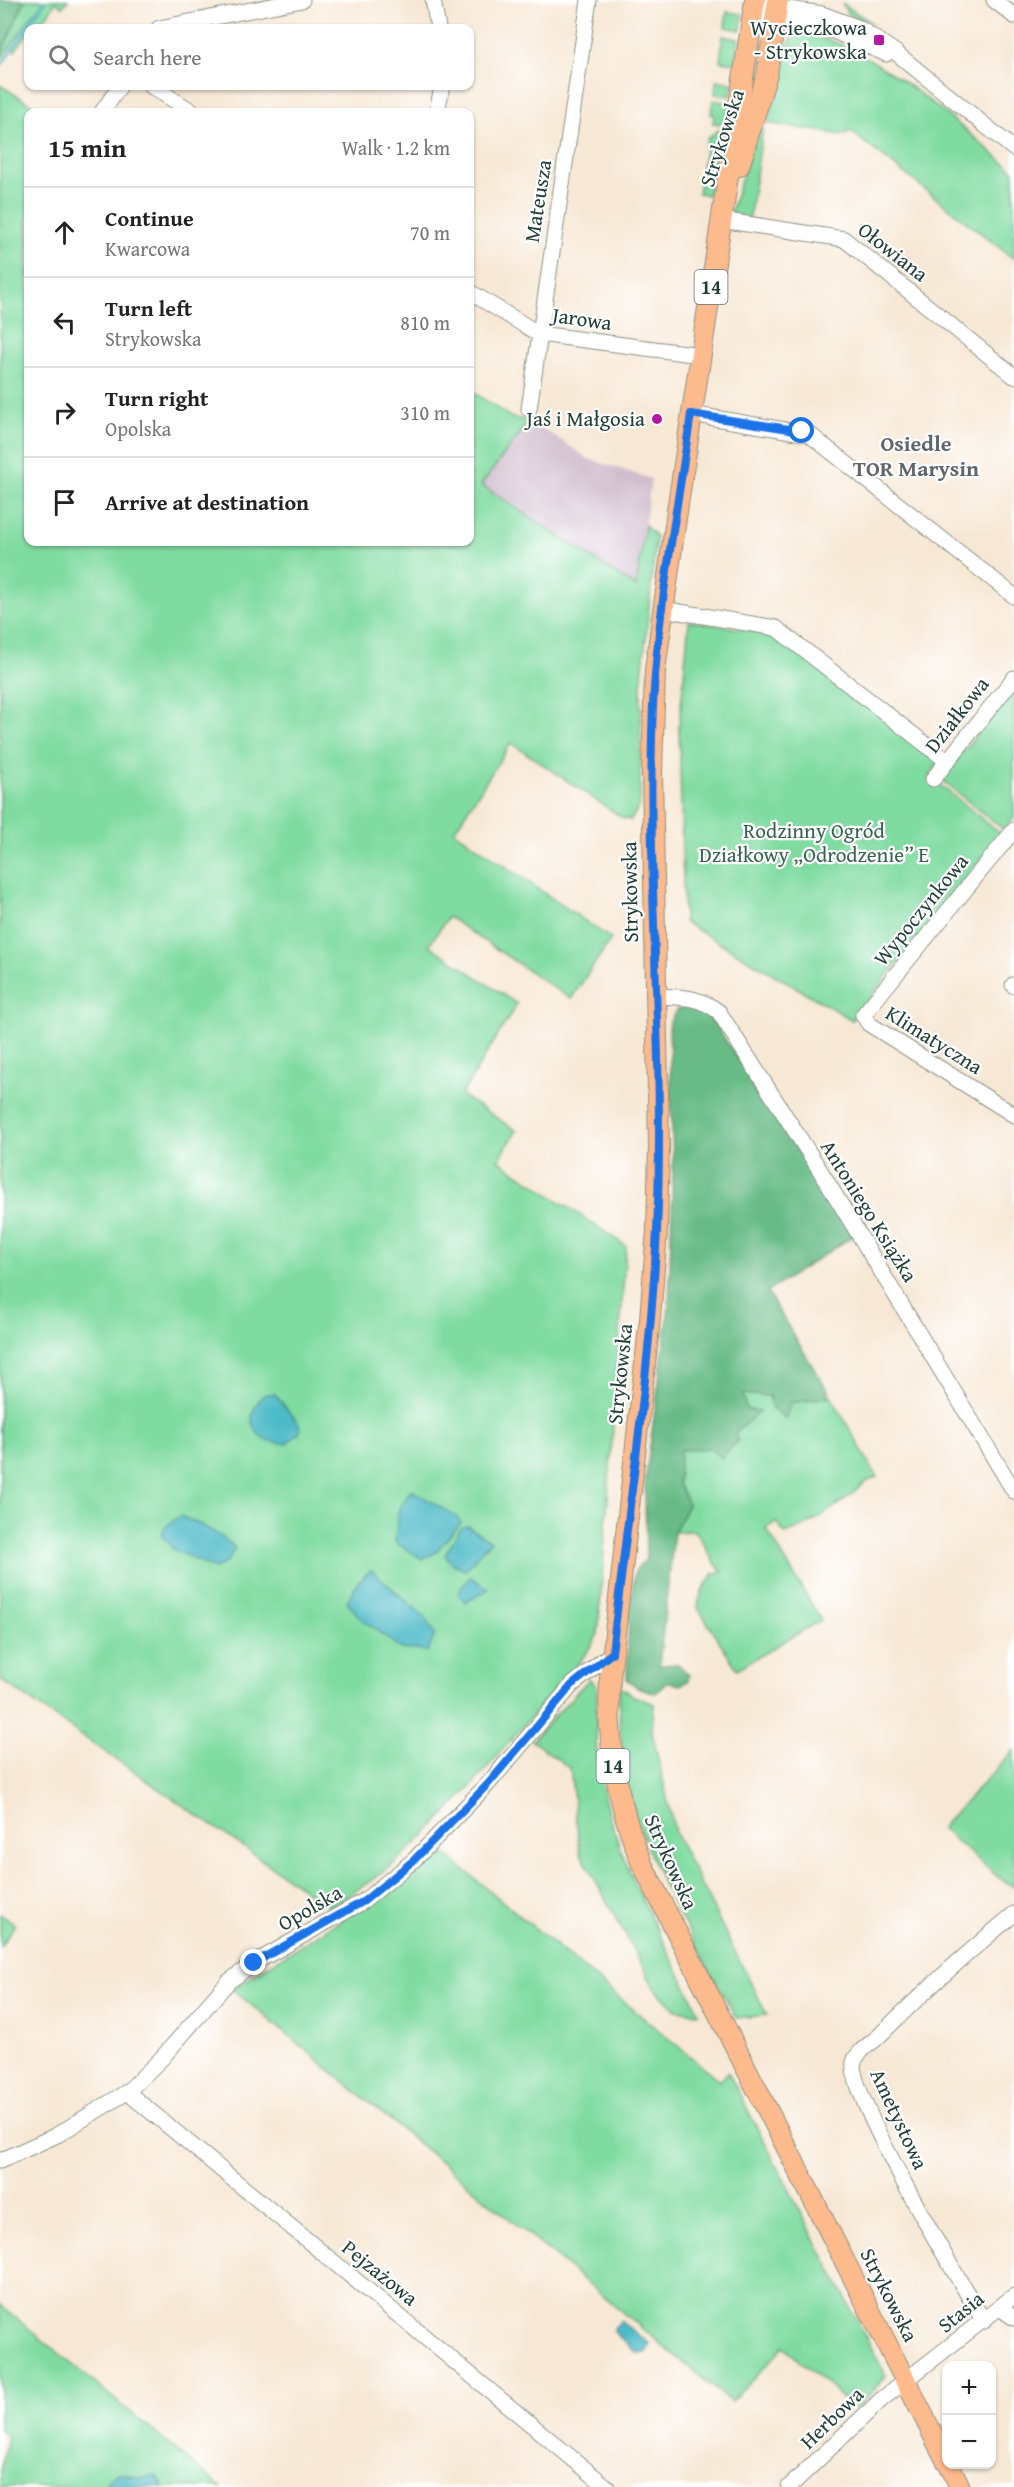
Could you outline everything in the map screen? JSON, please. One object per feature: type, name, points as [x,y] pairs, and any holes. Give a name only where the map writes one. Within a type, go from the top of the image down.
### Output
[{"type":"main road","name":"Strykowska","points":[[754,7],[691,414],[655,670],[652,740],[659,1146],[655,1264],[612,1653],[608,1702],[611,1757],[619,1797],[634,1845],[655,1892],[942,2452]]},
{"type":"main road","name":"Strykowska","points":[[721,219],[760,100],[777,9]]},
{"type":"main road","points":[[951,2469],[960,2487]]},
{"type":"street","points":[[179,24],[302,0]]},
{"type":"street","points":[[433,0],[437,24]]},
{"type":"street","name":"Mateusza","points":[[529,409],[589,0]]},
{"type":"street","points":[[754,7],[777,9],[831,30],[908,65],[1014,149]]},
{"type":"street","points":[[105,108],[117,90]]},
{"type":"street","points":[[157,90],[187,108]]},
{"type":"street","points":[[438,108],[441,90]]},
{"type":"street","name":"Ołowiana","points":[[721,219],[844,239],[1014,376]]},
{"type":"street","name":"Jarowa","points":[[474,294],[539,334],[700,355]]},
{"type":"street","points":[[691,414],[809,434],[1014,596]]},
{"type":"street","points":[[662,609],[776,628],[795,639],[947,760]]},
{"type":"street","name":"Działkowa","points":[[933,779],[1014,678]]},
{"type":"street","name":"Wypoczynkowa","points":[[864,1018],[865,1012],[1012,838]]},
{"type":"street","name":"Antoniego Książka","points":[[656,996],[691,997],[706,1002],[718,1012],[830,1186],[1014,1491]]},
{"type":"street","name":"Klimatyczna","points":[[864,1018],[869,1024],[1014,1114]]},
{"type":"street","name":"Opolska","points":[[0,2161],[64,2131],[127,2092],[161,2059],[228,1982],[254,1963],[364,1901],[414,1860],[488,1784],[572,1685],[612,1653]]},
{"type":"street","name":"Ametystowa","points":[[984,2321],[896,2169],[855,2081],[853,2063],[861,2051],[923,1992],[1014,1914]]},
{"type":"street","name":"Pejzażowa","points":[[127,2092],[607,2487]]},
{"type":"street","name":"Stasia","points":[[906,2382],[1014,2296]]},
{"type":"street","points":[[1000,2308],[1014,2318]]},
{"type":"street","name":"Herbowa","points":[[789,2487],[882,2400],[906,2382]]},
{"type":"shaded area","points":[[530,420],[589,459],[651,479],[636,587],[480,485]]},
{"type":"green space","points":[[0,0],[25,0],[0,56]]},
{"type":"green space","points":[[25,0],[44,0],[26,24],[24,24],[24,27],[0,60]]},
{"type":"green space","points":[[47,0],[68,0],[63,7],[56,2],[47,16],[30,24]]},
{"type":"green space","points":[[842,3],[873,24],[848,14]]},
{"type":"green space","points":[[727,12],[743,14],[741,30],[725,27]]},
{"type":"green space","points":[[24,33],[24,39],[15,51],[13,49]]},
{"type":"green space","points":[[795,35],[820,37],[848,48],[879,65],[940,109],[1014,171],[1014,259],[850,131],[843,135],[767,123],[787,45]]},
{"type":"green space","points":[[723,36],[739,39],[736,63],[720,61]]},
{"type":"green space","points":[[758,43],[763,44],[756,94],[746,126]]},
{"type":"green space","points":[[716,80],[732,83],[731,96],[715,94]]},
{"type":"green space","points":[[0,85],[37,108],[24,108],[24,546],[474,546],[474,393],[512,418],[530,420],[481,485],[636,587],[645,525],[656,537],[641,687],[640,805],[631,820],[624,819],[511,743],[454,831],[611,939],[571,999],[448,917],[429,945],[517,1004],[461,1095],[517,1131],[498,1160],[626,1246],[598,1634],[569,1675],[441,1818],[390,1867],[330,1907],[0,1679]]},
{"type":"green space","points":[[713,100],[730,103],[727,125],[713,123],[714,115],[711,114]]},
{"type":"green space","points":[[758,128],[763,128],[749,220],[730,214]]},
{"type":"green space","points":[[718,130],[725,131],[723,158],[715,182],[711,182],[708,195],[698,193],[707,139]]},
{"type":"green space","name":"Rodzinny Ogród Działkowy „Odrodzenie” E","points":[[689,621],[769,633],[789,641],[940,762],[929,776],[1001,834],[852,1020],[684,922],[679,727]]},
{"type":"green space","points":[[1014,688],[1014,818],[1004,830],[944,782],[943,777]]},
{"type":"green space","points":[[689,1005],[702,1010],[715,1024],[853,1236],[767,1292],[831,1396],[790,1403],[786,1418],[772,1409],[769,1396],[743,1394],[746,1409],[759,1412],[735,1433],[738,1440],[722,1458],[709,1448],[680,1450],[678,1483],[688,1505],[674,1532],[659,1665],[678,1664],[689,1675],[688,1681],[680,1685],[667,1682],[656,1693],[637,1687],[627,1679],[629,1612],[635,1571],[646,1559],[645,1483],[669,1306],[673,1164],[669,1024],[676,1010]]},
{"type":"green space","points":[[743,1394],[769,1396],[785,1418],[789,1403],[831,1396],[877,1477],[860,1486],[817,1519],[801,1527],[785,1534],[776,1522],[766,1528],[821,1620],[737,1669],[698,1608],[701,1594],[711,1577],[714,1573],[723,1572],[694,1531],[674,1532],[688,1505],[678,1483],[680,1450],[709,1448],[723,1458],[735,1433],[758,1412],[746,1409]]},
{"type":"green space","points":[[589,1679],[597,1686],[598,1764],[604,1797],[614,1829],[639,1892],[699,2013],[676,2010],[655,1989],[580,1852],[570,1768],[532,1741]]},
{"type":"green space","points":[[619,1686],[634,1696],[654,1704],[652,1732],[675,1833],[767,2015],[736,2018],[678,1913],[651,1858],[632,1804],[623,1760]]},
{"type":"green space","points":[[1014,1750],[1014,1887],[999,1878],[941,1828]]},
{"type":"green space","points":[[445,1854],[720,2081],[728,2072],[886,2376],[856,2410],[784,2347],[731,2402],[232,1989]]},
{"type":"green space","points":[[0,1914],[15,1925],[0,1947]]},
{"type":"green space","points":[[0,2305],[221,2487],[163,2487],[162,2482],[149,2479],[112,2476],[106,2487],[0,2487],[0,2471],[7,2438],[0,2429]]},
{"type":"water","points":[[265,1394],[275,1394],[299,1424],[300,1432],[287,1443],[266,1440],[254,1428],[253,1412]]},
{"type":"water","points":[[411,1490],[456,1516],[461,1523],[435,1553],[422,1559],[395,1542],[398,1511]]},
{"type":"water","points":[[180,1516],[209,1529],[235,1548],[227,1562],[215,1569],[174,1550],[161,1535],[165,1527]]},
{"type":"water","points":[[467,1526],[491,1541],[465,1570],[452,1563],[445,1555],[461,1528]]},
{"type":"water","points":[[371,1570],[425,1617],[435,1634],[428,1651],[402,1649],[361,1619],[347,1602],[357,1583]]},
{"type":"water","points":[[470,1577],[489,1589],[466,1602],[459,1595],[461,1587]]},
{"type":"water","points":[[620,2321],[650,2344],[646,2352],[636,2353],[613,2331]]},
{"type":"water","points":[[117,2473],[138,2477],[156,2476],[163,2487],[106,2487],[108,2480]]},
{"type":"waterway","points":[[29,24],[45,0]]},
{"type":"waterway","points":[[0,67],[24,31]]},
{"type":"place","name":"Wycieczkowa - Strykowska","points":[[879,40]]},
{"type":"place","name":"Jaś i Małgosia","points":[[657,419]]},
{"type":"district","name":"Osiedle TOR Marysin","points":[[916,456]]},
{"type":"route","points":[[254,1963],[364,1901],[414,1860],[488,1784],[572,1685],[612,1653],[650,1319],[657,1230],[659,1146],[652,772],[655,670],[691,414],[802,431]]}]
